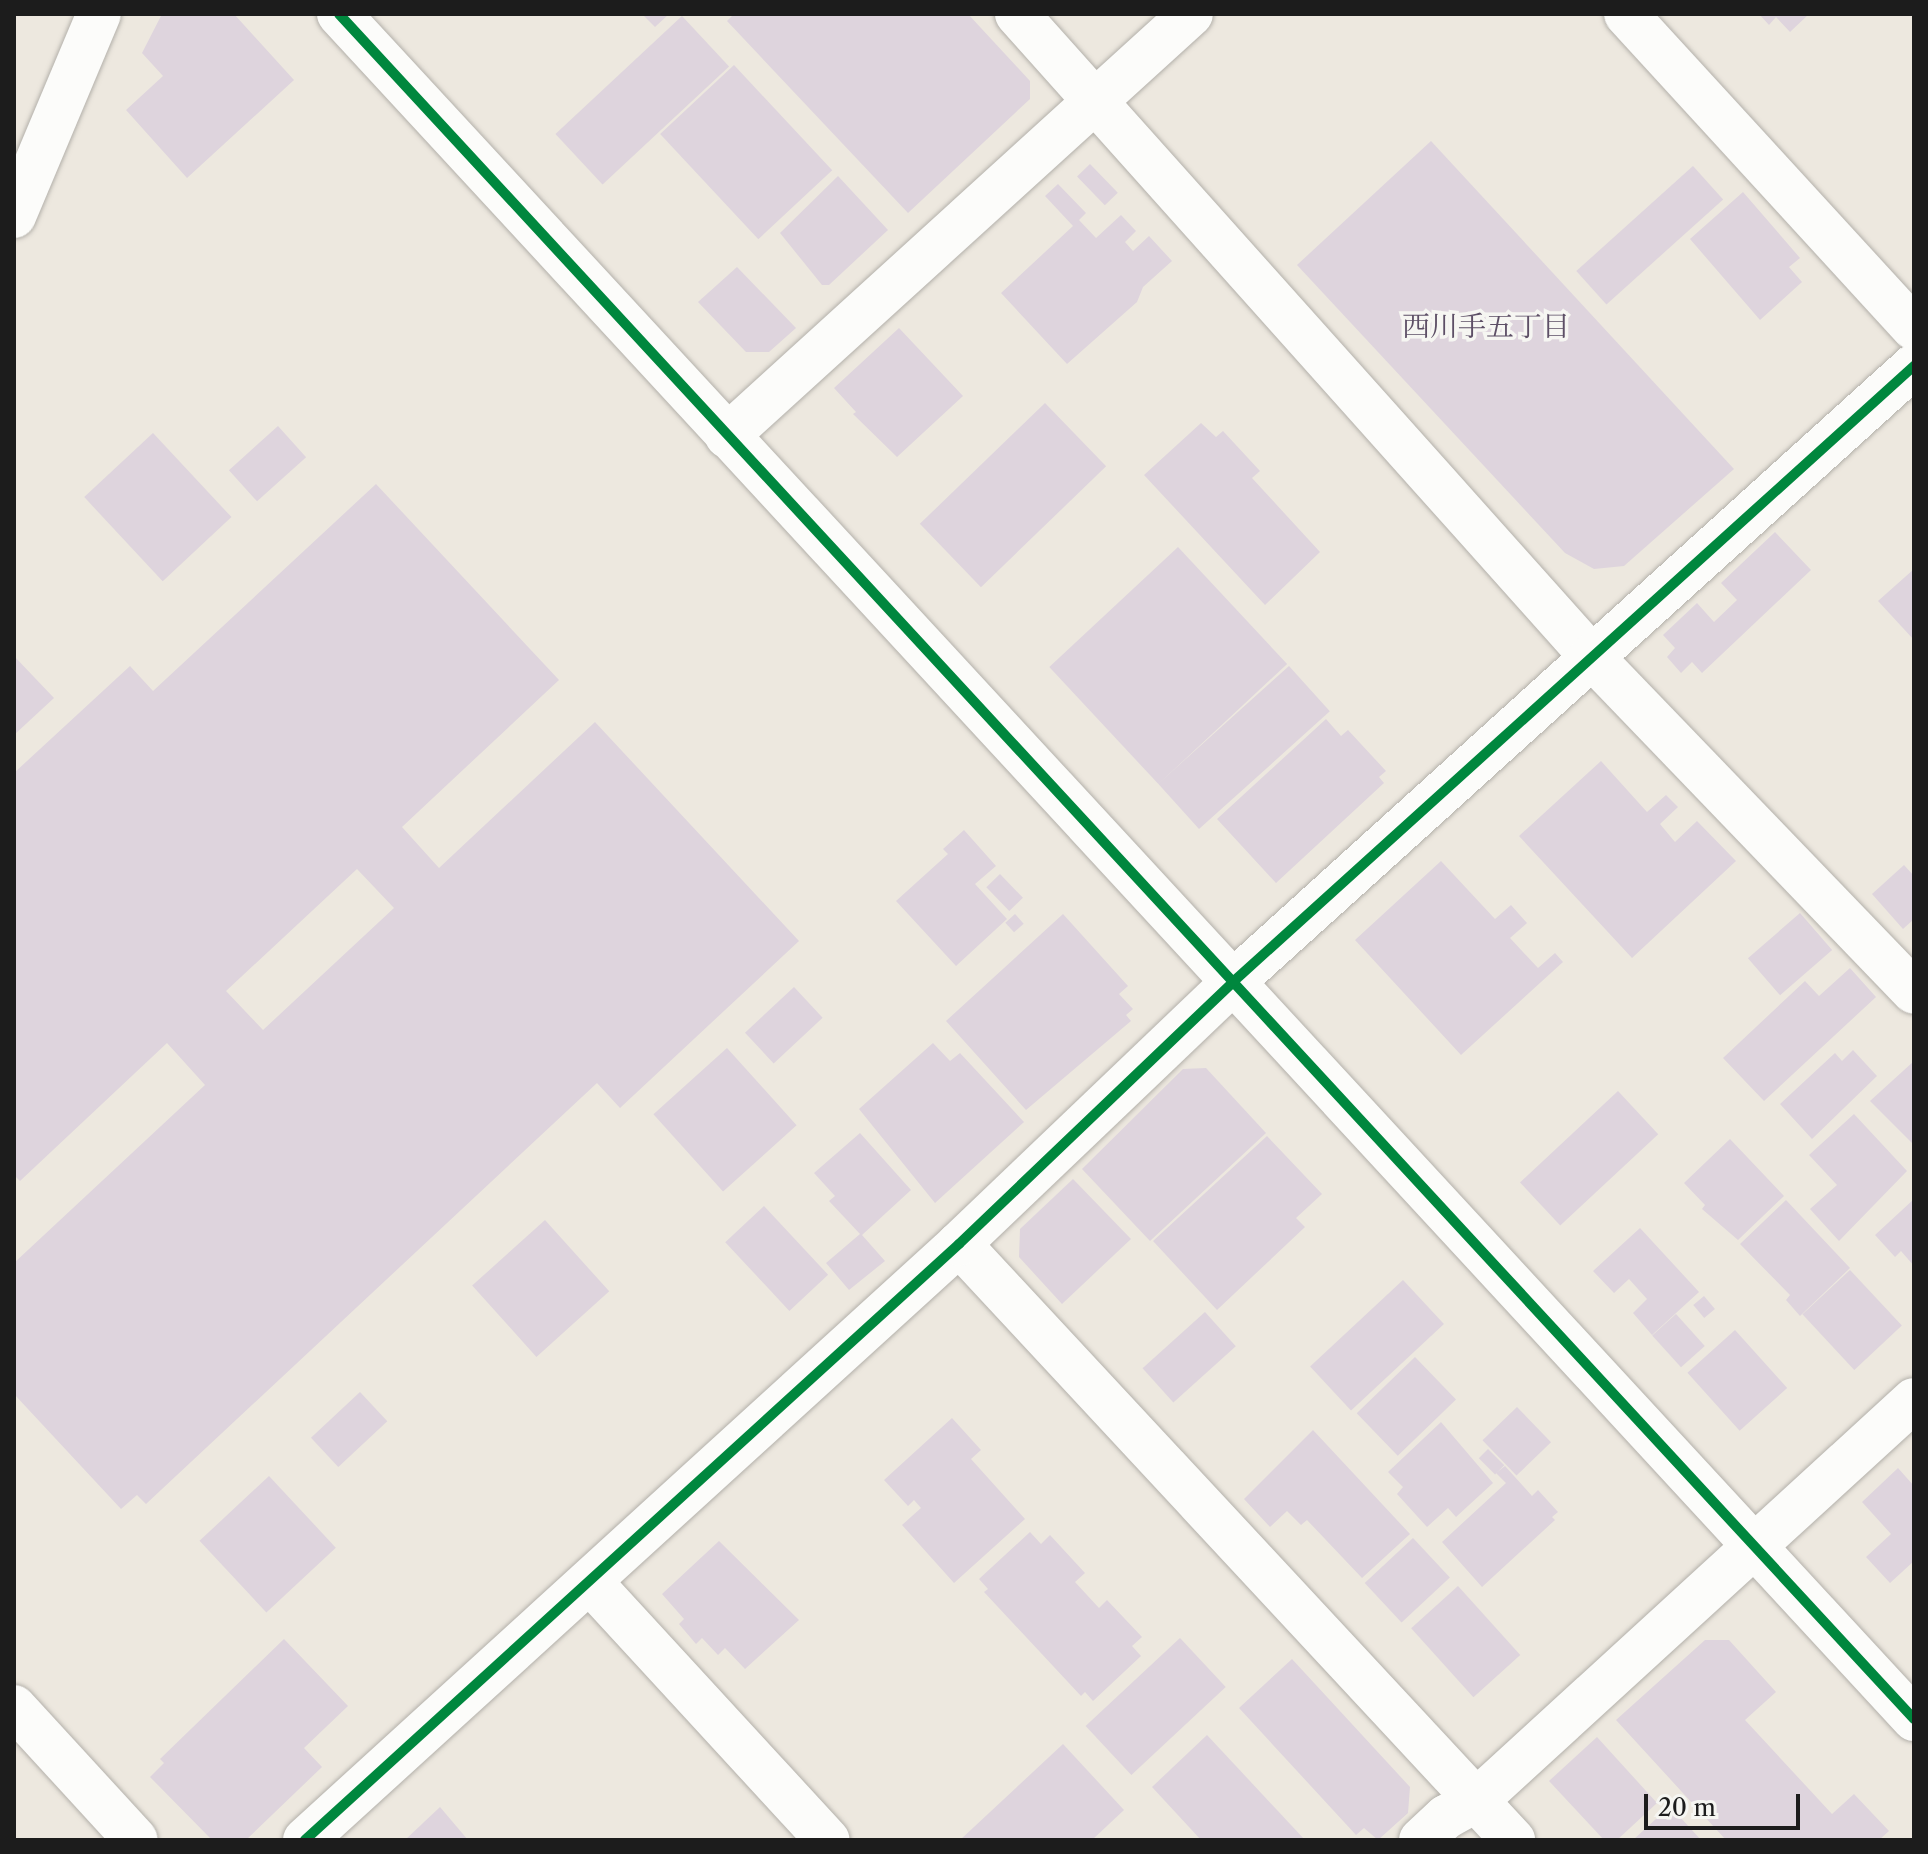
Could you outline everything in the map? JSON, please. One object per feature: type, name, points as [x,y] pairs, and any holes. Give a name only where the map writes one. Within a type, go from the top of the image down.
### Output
[{"type":"street","points":[[14,216],[99,14]]},
{"type":"street","points":[[339,14],[1914,1719]]},
{"type":"street","points":[[1017,14],[1591,656],[1914,992]]},
{"type":"street","points":[[727,436],[1191,14]]},
{"type":"street","points":[[1626,14],[1914,328]]},
{"type":"street","points":[[305,1840],[592,1584],[959,1244],[1234,981],[1914,366]]},
{"type":"street","points":[[959,1244],[1513,1840]]},
{"type":"street","points":[[1421,1840],[1446,1817],[1477,1800],[1914,1400]]},
{"type":"street","points":[[592,1584],[827,1840]]},
{"type":"street","points":[[14,1707],[136,1840]]},
{"type":"building","points":[[162,14],[234,14],[294,80],[187,178],[126,110],[163,76],[142,53]]},
{"type":"building","points":[[642,14],[669,14],[655,27]]},
{"type":"building","points":[[734,14],[968,14],[1030,81],[1030,99],[908,213],[727,21]]},
{"type":"building","points":[[1759,14],[1809,14],[1790,32],[1776,17],[1769,25]]},
{"type":"building","points":[[682,16],[729,66],[603,184],[555,134]]},
{"type":"building","points":[[734,65],[832,170],[758,239],[660,134]]},
{"type":"building","points":[[1431,141],[1734,469],[1624,566],[1594,569],[1565,553],[1297,265]]},
{"type":"building","points":[[1090,164],[1118,193],[1105,205],[1077,177]]},
{"type":"building","points":[[1693,166],[1723,199],[1606,304],[1576,271]]},
{"type":"building","points":[[838,176],[888,230],[829,285],[822,285],[780,233]]},
{"type":"building","points":[[1058,184],[1086,213],[1079,220],[1096,238],[1121,215],[1136,231],[1125,242],[1133,251],[1149,236],[1172,261],[1143,287],[1137,302],[1067,364],[1001,293],[1073,226],[1045,196]]},
{"type":"building","points":[[1743,192],[1800,258],[1789,267],[1802,282],[1760,320],[1690,239]]},
{"type":"building","points":[[737,267],[796,328],[769,352],[746,352],[698,302]]},
{"type":"building","points":[[899,328],[963,396],[897,457],[853,414],[856,412],[834,388]]},
{"type":"building","points":[[1045,403],[1106,466],[981,587],[920,524]]},
{"type":"building","points":[[1201,423],[1216,437],[1223,431],[1260,471],[1252,478],[1320,552],[1265,605],[1144,475]]},
{"type":"building","points":[[278,426],[306,457],[257,501],[229,470]]},
{"type":"building","points":[[153,433],[231,517],[163,581],[84,497]]},
{"type":"building","points":[[376,484],[559,680],[402,827],[439,868],[595,722],[799,941],[620,1108],[597,1083],[146,1504],[137,1495],[121,1509],[14,1394],[14,1263],[205,1085],[167,1043],[20,1181],[14,1175],[14,773],[130,666],[153,691]],"holes":[[[357,869],[394,908],[263,1030],[226,991]]]},
{"type":"building","points":[[1775,532],[1811,570],[1702,673],[1692,662],[1681,673],[1667,657],[1675,648],[1663,635],[1697,603],[1714,622],[1737,600],[1721,583]]},
{"type":"building","points":[[1178,547],[1287,664],[1158,784],[1049,667]]},
{"type":"building","points":[[1914,569],[1914,640],[1878,601]]},
{"type":"building","points":[[14,656],[54,698],[14,735]]},
{"type":"building","points":[[1289,666],[1330,711],[1199,829],[1158,784]]},
{"type":"building","points":[[1326,719],[1341,736],[1348,730],[1386,771],[1379,777],[1384,783],[1276,883],[1217,819]]},
{"type":"building","points":[[1601,761],[1647,812],[1666,795],[1678,807],[1660,824],[1675,842],[1697,821],[1736,861],[1632,958],[1519,836]]},
{"type":"building","points":[[964,830],[996,866],[975,884],[1007,919],[956,966],[896,901],[948,854],[943,849]]},
{"type":"building","points":[[1441,861],[1495,919],[1511,905],[1527,923],[1510,938],[1538,968],[1555,953],[1563,962],[1461,1055],[1355,940]]},
{"type":"building","points":[[1904,865],[1914,876],[1914,919],[1903,929],[1872,894]]},
{"type":"building","points":[[1000,874],[1023,898],[1009,911],[986,887]]},
{"type":"building","points":[[1800,913],[1832,950],[1780,995],[1748,958]]},
{"type":"building","points":[[1015,914],[1024,924],[1014,932],[1005,923]]},
{"type":"building","points":[[1063,914],[1128,986],[1119,994],[1133,1009],[1126,1015],[1131,1021],[1026,1110],[946,1021]]},
{"type":"building","points":[[1850,968],[1876,997],[1764,1101],[1723,1058],[1805,981],[1819,996]]},
{"type":"building","points":[[794,987],[823,1018],[774,1063],[745,1033]]},
{"type":"building","points":[[933,1043],[950,1061],[960,1053],[1024,1122],[935,1203],[859,1109]]},
{"type":"building","points":[[727,1048],[797,1125],[723,1192],[653,1114]]},
{"type":"building","points":[[1853,1050],[1877,1076],[1812,1139],[1780,1104],[1835,1053],[1842,1061]]},
{"type":"building","points":[[1914,1061],[1914,1141],[1912,1143],[1870,1101]]},
{"type":"building","points":[[1206,1068],[1266,1133],[1150,1241],[1082,1169],[1183,1069]]},
{"type":"building","points":[[1618,1091],[1658,1134],[1560,1226],[1520,1182]]},
{"type":"building","points":[[1854,1114],[1907,1171],[1839,1241],[1810,1209],[1837,1185],[1809,1155]]},
{"type":"building","points":[[860,1133],[911,1190],[862,1235],[885,1261],[849,1290],[826,1263],[860,1234],[829,1201],[835,1196],[814,1173]]},
{"type":"building","points":[[1267,1136],[1322,1194],[1296,1218],[1305,1227],[1217,1310],[1153,1241]]},
{"type":"building","points":[[1730,1139],[1784,1196],[1738,1240],[1702,1209],[1705,1205],[1684,1183]]},
{"type":"building","points":[[1073,1179],[1131,1239],[1062,1304],[1019,1257],[1020,1229]]},
{"type":"building","points":[[1914,1199],[1914,1266],[1901,1251],[1895,1257],[1875,1235]]},
{"type":"building","points":[[1786,1200],[1850,1268],[1800,1316],[1786,1300],[1790,1295],[1740,1244]]},
{"type":"building","points":[[764,1206],[828,1275],[789,1311],[725,1242]]},
{"type":"building","points":[[545,1220],[609,1291],[536,1357],[472,1286]]},
{"type":"building","points":[[1640,1228],[1699,1292],[1652,1335],[1633,1313],[1647,1299],[1629,1279],[1614,1293],[1593,1271]]},
{"type":"building","points":[[1850,1270],[1902,1326],[1854,1370],[1802,1314]]},
{"type":"building","points":[[1403,1280],[1444,1324],[1351,1410],[1310,1367]]},
{"type":"building","points":[[1704,1296],[1715,1309],[1704,1318],[1693,1305]]},
{"type":"building","points":[[1205,1312],[1236,1346],[1173,1402],[1143,1368]]},
{"type":"building","points":[[1676,1314],[1705,1346],[1681,1367],[1652,1335]]},
{"type":"building","points":[[1735,1330],[1787,1388],[1740,1431],[1687,1373]]},
{"type":"building","points":[[1415,1357],[1456,1399],[1398,1456],[1357,1413]]},
{"type":"building","points":[[360,1392],[387,1421],[338,1467],[311,1438]]},
{"type":"building","points":[[1517,1407],[1551,1442],[1517,1476],[1482,1440]]},
{"type":"building","points":[[952,1418],[981,1450],[971,1459],[1025,1519],[954,1583],[902,1525],[921,1508],[914,1500],[908,1506],[884,1480]]},
{"type":"building","points":[[1441,1422],[1493,1483],[1456,1517],[1448,1508],[1427,1527],[1397,1494],[1403,1487],[1388,1472]]},
{"type":"building","points":[[1313,1430],[1410,1534],[1362,1578],[1307,1520],[1301,1525],[1287,1511],[1270,1527],[1244,1499]]},
{"type":"building","points":[[1488,1449],[1504,1465],[1495,1474],[1479,1458]]},
{"type":"building","points":[[1505,1466],[1532,1496],[1538,1490],[1558,1512],[1552,1517],[1555,1520],[1482,1587],[1442,1542],[1506,1483],[1496,1473]]},
{"type":"building","points":[[1898,1468],[1914,1486],[1914,1561],[1890,1583],[1866,1557],[1891,1534],[1862,1502]]},
{"type":"building","points":[[269,1476],[336,1548],[266,1612],[200,1541]]},
{"type":"building","points":[[1030,1532],[1041,1544],[1050,1535],[1085,1573],[1075,1582],[1099,1608],[1107,1600],[1142,1637],[1132,1646],[1141,1656],[1093,1701],[1085,1692],[1081,1696],[984,1592],[988,1589],[979,1579]]},
{"type":"building","points":[[1413,1538],[1450,1577],[1402,1623],[1365,1583]]},
{"type":"building","points":[[719,1541],[799,1620],[745,1669],[725,1648],[718,1655],[702,1638],[696,1644],[679,1624],[684,1619],[662,1594]]},
{"type":"building","points":[[1458,1586],[1520,1655],[1473,1697],[1411,1628]]},
{"type":"building","points":[[1180,1638],[1226,1687],[1131,1775],[1086,1726]]},
{"type":"building","points":[[284,1639],[348,1706],[304,1748],[322,1767],[246,1840],[212,1840],[150,1777],[164,1763],[160,1759]]},
{"type":"building","points":[[1705,1640],[1729,1640],[1776,1692],[1745,1720],[1832,1814],[1854,1794],[1889,1831],[1879,1840],[1726,1840],[1616,1720]]},
{"type":"building","points":[[1292,1659],[1410,1787],[1408,1813],[1378,1840],[1364,1828],[1356,1835],[1239,1708]]},
{"type":"building","points":[[1207,1735],[1305,1840],[1201,1840],[1152,1787]]},
{"type":"building","points":[[1597,1737],[1657,1803],[1617,1840],[1604,1840],[1549,1781]]},
{"type":"building","points":[[1063,1744],[1124,1810],[1092,1840],[960,1840]]},
{"type":"building","points":[[1670,1806],[1701,1840],[1633,1840]]},
{"type":"building","points":[[440,1807],[468,1840],[405,1840]]},
{"type":"cycle path","points":[[339,14],[1914,1719]]},
{"type":"cycle path","points":[[305,1840],[959,1244],[1234,981],[1914,366]]},
{"type":"district","name":"西川手五丁目","points":[[1486,326]]}]
